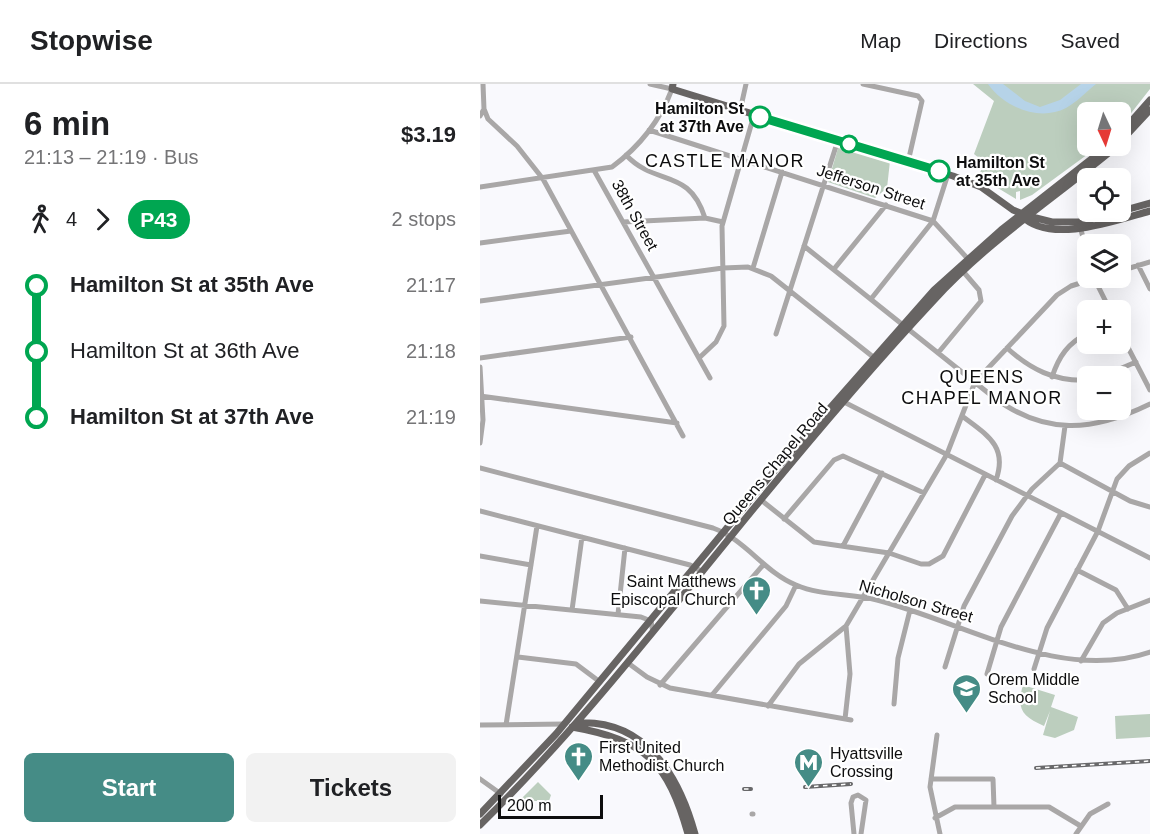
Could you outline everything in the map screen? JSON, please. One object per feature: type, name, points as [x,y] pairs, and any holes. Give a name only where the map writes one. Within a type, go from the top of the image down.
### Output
[{"type":"main road","points":[[672,86],[754,116],[948,174],[981,187],[1024,216],[1046,227],[1080,226],[1150,211]]},
{"type":"main road","points":[[1131,122],[1150,102]]},
{"type":"main road","points":[[1131,132],[1150,110]]},
{"type":"main road","points":[[1142,121],[1150,117]]},
{"type":"main road","name":"Queens Chapel Road","points":[[480,814],[503,796],[576,725],[842,401],[906,327],[961,269],[1096,156]]},
{"type":"main road","name":"Queens Chapel Road","points":[[961,269],[968,259],[1024,216],[1044,204],[1104,156]]},
{"type":"main road","points":[[1024,216],[1080,226],[1150,203]]},
{"type":"main road","points":[[1044,204],[1046,215],[1052,222]]},
{"type":"main road","name":"Queens Chapel Road","points":[[480,825],[651,621],[693,567],[842,401]]},
{"type":"main road","points":[[628,663],[626,658],[631,645]]},
{"type":"main road","points":[[590,708],[590,719],[595,724]]},
{"type":"main road","points":[[564,724],[595,724],[621,731],[648,748],[671,773],[686,803],[695,834]]},
{"type":"main road","points":[[576,725],[627,741],[643,752],[664,774],[675,794],[688,834]]},
{"type":"main road","points":[[621,731],[627,741]]},
{"type":"street","points":[[483,84],[484,109],[488,119],[517,146],[543,179],[631,337],[682,436]]},
{"type":"street","points":[[650,84],[672,86]]},
{"type":"street","points":[[740,111],[746,84]]},
{"type":"street","points":[[863,84],[918,96],[922,101],[908,162]]},
{"type":"street","name":"38th Street","points":[[672,86],[661,115],[649,130],[612,167],[596,172],[710,378]]},
{"type":"street","points":[[480,116],[484,109]]},
{"type":"street","points":[[699,358],[712,346],[722,331],[723,222],[754,116]]},
{"type":"street","name":"Jefferson Street","points":[[649,130],[886,204],[933,221],[968,259]]},
{"type":"street","points":[[776,334],[838,140]]},
{"type":"street","points":[[626,155],[641,168],[688,187],[698,200],[705,218]]},
{"type":"street","points":[[480,187],[596,172]]},
{"type":"street","points":[[753,268],[782,172]]},
{"type":"street","points":[[871,299],[933,221],[948,174]]},
{"type":"street","points":[[834,269],[886,204]]},
{"type":"street","points":[[623,222],[705,218],[723,222]]},
{"type":"street","points":[[1080,226],[1082,234]]},
{"type":"street","points":[[480,243],[571,231]]},
{"type":"street","points":[[804,246],[975,382],[1018,412],[1046,423],[1065,426],[1109,422],[1150,404]]},
{"type":"street","points":[[1131,267],[1150,262]]},
{"type":"street","points":[[1138,265],[1150,289]]},
{"type":"street","points":[[480,301],[723,268],[753,268],[771,276],[877,360]]},
{"type":"street","points":[[938,353],[981,301],[979,290],[961,269]]},
{"type":"street","points":[[768,706],[800,664],[846,626],[947,454],[975,382],[1057,295],[1077,284]]},
{"type":"street","points":[[480,358],[631,337]]},
{"type":"street","points":[[1052,377],[1065,349],[1077,341]]},
{"type":"street","points":[[1006,348],[1023,363],[1052,377],[1077,379]]},
{"type":"street","points":[[1131,353],[1150,390]]},
{"type":"street","points":[[1127,366],[1136,362]]},
{"type":"street","points":[[480,367],[480,443]]},
{"type":"street","points":[[481,396],[677,423]]},
{"type":"street","points":[[842,401],[1150,558]]},
{"type":"street","points":[[962,416],[985,434],[996,447],[1000,464],[996,480]]},
{"type":"street","points":[[945,667],[956,626],[970,593],[1012,516],[1026,496],[1060,463],[1065,426]]},
{"type":"street","points":[[1034,669],[1052,618],[1098,531],[1111,490],[1124,470],[1150,453]]},
{"type":"street","points":[[784,519],[832,463],[841,456],[850,457],[924,493]]},
{"type":"street","points":[[1060,463],[1111,490],[1150,507]]},
{"type":"street","name":"Nicholson Street","points":[[480,468],[723,532],[764,564],[796,585],[863,597],[1039,652],[1081,662],[1113,660],[1150,651]]},
{"type":"street","points":[[843,546],[882,473]]},
{"type":"street","points":[[761,500],[814,542],[889,553],[921,564],[933,563],[943,556],[985,475]]},
{"type":"street","points":[[480,512],[626,548],[703,572]]},
{"type":"street","points":[[987,674],[996,639],[1061,513]]},
{"type":"street","points":[[506,725],[537,526]]},
{"type":"street","points":[[572,610],[582,537]]},
{"type":"street","points":[[618,614],[626,548]]},
{"type":"street","points":[[480,556],[531,565]]},
{"type":"street","points":[[660,685],[764,564]]},
{"type":"street","points":[[1077,570],[1116,590],[1128,609]]},
{"type":"street","points":[[712,695],[786,606],[796,585]]},
{"type":"street","points":[[1081,662],[1103,623],[1150,600]]},
{"type":"street","points":[[480,601],[618,614],[651,621],[653,633]]},
{"type":"street","points":[[894,704],[898,658],[910,610]]},
{"type":"street","points":[[628,663],[660,685],[848,720],[850,674],[846,626]]},
{"type":"street","points":[[518,657],[576,664],[600,682]]},
{"type":"street","points":[[480,725],[564,724]]},
{"type":"street","points":[[937,735],[931,779],[935,818],[940,834]]},
{"type":"street","points":[[480,778],[503,796]]},
{"type":"street","points":[[931,779],[993,778],[994,807]]},
{"type":"street","points":[[854,834],[851,802],[853,797],[858,795],[866,800],[861,834]]},
{"type":"street","points":[[1076,834],[1079,825],[1090,814],[1108,804]]},
{"type":"street","points":[[935,818],[955,807],[1049,807],[1079,825]]},
{"type":"green space","points":[[973,84],[1150,84],[1150,89],[1131,113],[1131,102],[1077,102],[1077,156],[1085,156],[1032,195],[1020,200],[1020,191],[1016,192],[1016,199],[978,176],[985,163],[974,154],[994,101]]},
{"type":"green space","points":[[839,145],[890,161],[887,188],[875,198],[828,182]]},
{"type":"green space","points":[[1023,685],[1055,695],[1051,707],[1078,717],[1074,730],[1055,738],[1043,735],[1050,711],[1044,726],[1030,719],[1021,706]]},
{"type":"green space","points":[[1150,714],[1150,737],[1116,739],[1115,716]]},
{"type":"green space","points":[[538,782],[551,795],[549,801],[519,801]]},
{"type":"water","points":[[988,84],[1003,84],[1025,101],[1040,107],[1060,100],[1081,84],[1096,84],[1066,108],[1056,112],[1034,113],[1003,99]]},
{"type":"railway","points":[[1036,768],[1150,761]]},
{"type":"railway","points":[[805,787],[851,784]]},
{"type":"railway","points":[[744,789],[751,789]]},
{"type":"bus line","name":"P43","points":[[760,117],[939,171]]},
{"type":"place","name":"Hamilton St at 37th Ave","points":[[760,117]]},
{"type":"place","name":"Hamilton St at 35th Ave","points":[[939,171]]},
{"type":"place","name":"Saint Matthews Episcopal Church","points":[[757,616]]},
{"type":"place","name":"Orem Middle School","points":[[967,714]]},
{"type":"place","name":"First United Methodist Church","points":[[578,782]]},
{"type":"place","name":"Hyattsville Crossing","points":[[809,788]]},
{"type":"district","name":"CASTLE MANOR","points":[[725,161]]},
{"type":"district","name":"QUEENS CHAPEL MANOR","points":[[982,387]]}]
